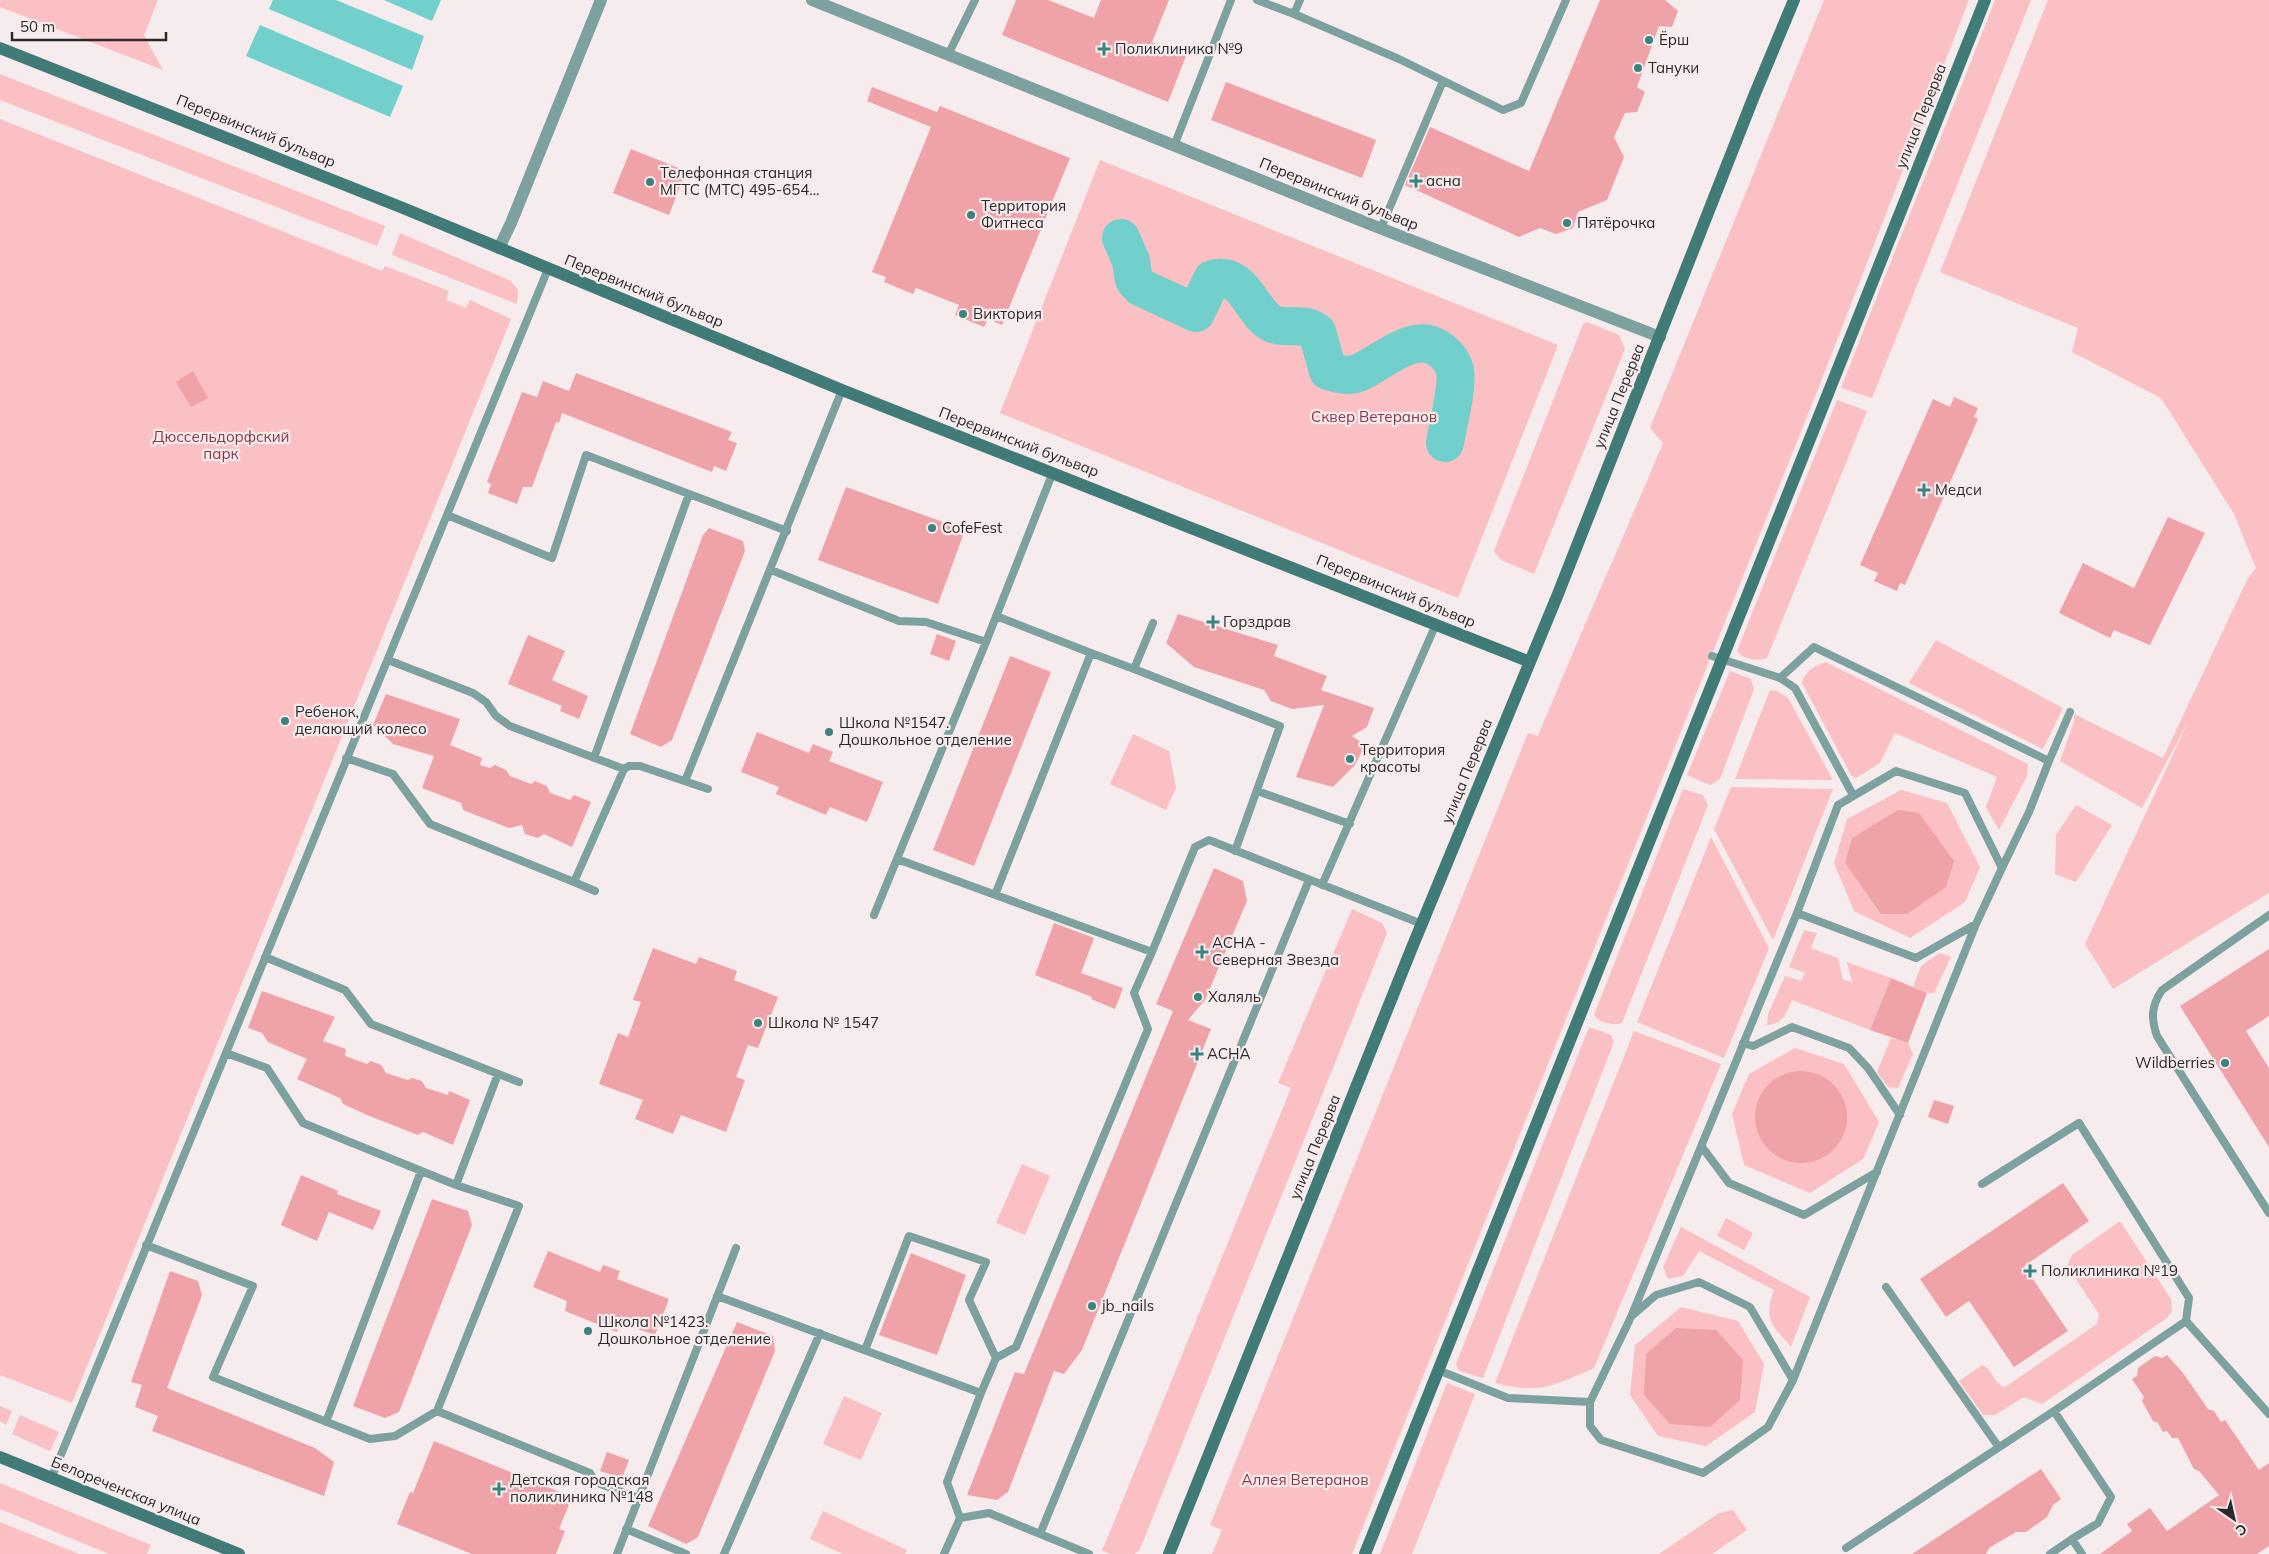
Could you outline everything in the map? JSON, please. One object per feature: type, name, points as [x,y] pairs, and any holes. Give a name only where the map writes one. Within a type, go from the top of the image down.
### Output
[{"type":"street","points":[[498,248],[511,223],[601,0]]},
{"type":"street","name":"Перервинский бульвар","points":[[812,0],[1174,146],[1660,337]]},
{"type":"street","name":"улица Перерва","points":[[1169,1554],[1422,924],[1530,662],[1754,96],[1794,0]]},
{"type":"street","name":"улица Перерва","points":[[1365,1554],[1717,658],[1985,0]]},
{"type":"street","name":"Перервинский бульвар","points":[[0,48],[403,208],[842,390],[1530,662]]},
{"type":"street","name":"Белореченская улица","points":[[0,1457],[239,1554]]},
{"type":"lane","points":[[948,55],[974,0]]},
{"type":"lane","points":[[1174,146],[1231,0]]},
{"type":"lane","points":[[1257,0],[1399,59],[1503,110],[1521,103],[1566,0]]},
{"type":"lane","points":[[1294,14],[1300,0]]},
{"type":"lane","points":[[1381,228],[1443,81]]},
{"type":"lane","points":[[51,1479],[548,269]]},
{"type":"lane","points":[[685,781],[842,390]]},
{"type":"lane","points":[[447,515],[552,558],[586,455],[787,531]]},
{"type":"lane","points":[[874,915],[986,642],[1053,472]]},
{"type":"lane","points":[[594,758],[689,494]]},
{"type":"lane","points":[[771,570],[899,621],[926,622],[986,642]]},
{"type":"lane","points":[[996,616],[1280,726],[1235,851]]},
{"type":"lane","points":[[1134,669],[1153,623]]},
{"type":"lane","points":[[1322,885],[1436,624]]},
{"type":"lane","points":[[1780,678],[1814,647],[2048,761]]},
{"type":"lane","points":[[995,895],[1091,653]]},
{"type":"lane","points":[[1717,658],[1780,678],[1795,688],[1853,795]]},
{"type":"lane","points":[[388,660],[473,693],[486,702],[496,716],[510,726],[624,769]]},
{"type":"lane","points":[[2002,868],[1965,793],[1896,770],[1838,805],[1797,913],[1702,1147],[1631,1316],[1590,1402],[1590,1426],[1601,1440],[1703,1473],[1768,1427],[1793,1380],[1976,924],[2029,812],[2048,761],[2070,712]]},
{"type":"lane","points":[[346,758],[393,774],[430,824],[595,891]]},
{"type":"lane","points":[[574,882],[624,769],[629,766],[640,766],[708,789]]},
{"type":"lane","points":[[1257,791],[1350,824]]},
{"type":"lane","points":[[944,1554],[960,1518],[947,1482],[996,1358],[1016,1347],[1148,1029],[1134,993],[1195,847],[1208,840],[1422,924]]},
{"type":"lane","points":[[897,859],[1152,952]]},
{"type":"lane","points":[[1040,1534],[1309,880]]},
{"type":"lane","points":[[1797,913],[1916,958],[1976,924]]},
{"type":"lane","points":[[2269,915],[2162,990],[2156,998],[2152,1015],[2157,1036],[2269,1213]]},
{"type":"lane","points":[[265,957],[345,990],[371,1024],[519,1082]]},
{"type":"lane","points":[[1743,1043],[1754,1046],[1792,1027],[1849,1048],[1868,1068],[1900,1115]]},
{"type":"lane","points":[[146,1245],[253,1286],[213,1377],[370,1439],[395,1436],[437,1411],[518,1206],[456,1185],[303,1123],[267,1068],[226,1053]]},
{"type":"lane","points":[[456,1185],[498,1074]]},
{"type":"lane","points":[[1982,1184],[2079,1123],[2188,1298],[2186,1320],[2269,1414]]},
{"type":"lane","points":[[1702,1147],[1729,1183],[1804,1215],[1877,1172]]},
{"type":"lane","points":[[326,1422],[421,1171]]},
{"type":"lane","points":[[865,1350],[909,1236],[986,1262],[969,1300],[996,1358]]},
{"type":"lane","points":[[616,1554],[736,1248]]},
{"type":"lane","points":[[1631,1316],[1656,1295],[1699,1282],[1750,1307],[1793,1380]]},
{"type":"lane","points":[[1886,1286],[1998,1446]]},
{"type":"lane","points":[[717,1296],[981,1392]]},
{"type":"lane","points":[[1846,1548],[1998,1446],[2054,1411],[2186,1320]]},
{"type":"lane","points":[[724,1554],[820,1334]]},
{"type":"lane","points":[[1438,1370],[1508,1398],[1590,1402]]},
{"type":"lane","points":[[437,1411],[590,1473],[595,1482],[638,1498]]},
{"type":"lane","points":[[2050,1554],[2098,1523],[2111,1497],[2054,1411]]},
{"type":"lane","points":[[960,1518],[989,1513],[1089,1554]]},
{"type":"lane","points":[[626,1529],[686,1554]]},
{"type":"lane","points":[[2072,1539],[2082,1554]]},
{"type":"green space","points":[[0,0],[158,0],[144,35],[163,70],[0,7]]},
{"type":"green space","name":"Аллея Ветеранов","points":[[1824,0],[1969,0],[1818,389],[1352,1554],[1212,1554],[1222,1530],[1210,1525],[1528,733],[1538,736],[1663,443],[1650,428]]},
{"type":"green space","points":[[1995,0],[2031,0],[1872,398],[1841,388],[1957,97]]},
{"type":"green space","points":[[2048,0],[2269,0],[2269,893],[2113,989],[2085,944],[2188,722],[2142,808],[2060,761],[2074,722],[2074,714],[2163,758],[2248,578],[2256,568],[2234,514],[2161,398],[2072,352],[2078,328],[1940,272]]},
{"type":"green space","points":[[0,74],[385,226],[377,246],[0,100]]},
{"type":"green space","name":"Дюссельдорфский парк","points":[[0,119],[382,271],[385,266],[449,291],[446,300],[466,308],[470,300],[511,319],[72,1403],[0,1375]]},
{"type":"green space","name":"Сквер Ветеранов","points":[[1100,160],[1558,345],[1458,598],[1000,413]]},
{"type":"green space","points":[[400,233],[511,281],[518,290],[517,304],[392,255]]},
{"type":"green space","points":[[1587,322],[1619,335],[1625,349],[1534,574],[1501,560],[1494,551],[1583,324]]},
{"type":"green space","points":[[1837,400],[1867,411],[1767,658],[1747,658],[1737,651]]},
{"type":"green space","points":[[1936,640],[2063,708],[2043,749],[1909,683]]},
{"type":"green space","points":[[1826,662],[2028,764],[2027,776],[1999,830],[1986,807],[1997,777],[1895,733],[1880,763],[1856,778],[1851,775],[1802,683],[1805,675],[1818,665]]},
{"type":"green space","points":[[1730,671],[1751,679],[1754,689],[1720,779],[1710,785],[1687,775]]},
{"type":"green space","points":[[1770,690],[1777,691],[1788,698],[1833,780],[1735,779]]},
{"type":"green space","points":[[1133,734],[1169,751],[1176,788],[1166,810],[1110,784]]},
{"type":"green space","points":[[1731,787],[1833,789],[1773,940],[1714,829]]},
{"type":"green space","points":[[1683,789],[1703,795],[1708,805],[1622,1023],[1611,1024],[1603,1022],[1594,1015]]},
{"type":"green space","points":[[1901,790],[1947,803],[1980,867],[1965,902],[1910,938],[1854,911],[1834,863],[1847,819]]},
{"type":"green space","points":[[2076,805],[2112,825],[2076,882],[2055,874],[2056,835]]},
{"type":"green space","points":[[1711,837],[1769,948],[1724,1058],[1637,1022]]},
{"type":"green space","points":[[1352,909],[1382,923],[1387,933],[1140,1549],[1135,1554],[1111,1554],[1102,1551],[1291,1088],[1278,1083]]},
{"type":"green space","points":[[1804,930],[1817,933],[1811,948],[1838,958],[1843,980],[1852,982],[1847,962],[1891,978],[1870,1030],[1792,1000],[1786,1014],[1777,1023],[1767,1025],[1768,1014],[1785,976],[1801,981],[1805,973],[1789,967]]},
{"type":"green space","points":[[1940,953],[1951,957],[1934,993],[1927,993],[1913,987],[1921,966]]},
{"type":"green space","points":[[1589,1027],[1611,1035],[1614,1042],[1483,1378],[1459,1371],[1456,1364]]},
{"type":"green space","points":[[1634,1031],[1721,1064],[1594,1368],[1557,1384],[1535,1388],[1495,1383]]},
{"type":"green space","points":[[1891,1038],[1908,1043],[1913,1054],[1898,1088],[1888,1087],[1877,1072]]},
{"type":"green space","points":[[1795,1048],[1844,1064],[1879,1122],[1863,1159],[1810,1193],[1744,1165],[1732,1114],[1749,1074]]},
{"type":"green space","points":[[1022,1164],[1050,1176],[1025,1235],[996,1223]]},
{"type":"green space","points":[[1726,1218],[1753,1233],[1744,1250],[1717,1236]]},
{"type":"green space","points":[[2120,1221],[2171,1299],[2172,1311],[2167,1318],[2042,1404],[2024,1397],[1995,1415],[1983,1415],[1959,1381],[1982,1365],[1989,1370],[2001,1386],[2005,1387],[2097,1324],[2099,1314],[2067,1266],[2072,1255]]},
{"type":"green space","points":[[1681,1227],[1810,1297],[1791,1347],[1771,1322],[1769,1308],[1774,1290],[1699,1251],[1683,1276],[1668,1279],[1663,1267]]},
{"type":"green space","points":[[1681,1307],[1738,1321],[1764,1364],[1755,1412],[1706,1446],[1658,1436],[1630,1395],[1635,1345]]},
{"type":"green space","points":[[1447,1383],[1475,1394],[1412,1554],[1380,1554]]},
{"type":"green space","points":[[844,1396],[882,1413],[861,1460],[823,1444]]},
{"type":"green space","points":[[0,1406],[12,1411],[6,1425],[0,1421]]},
{"type":"green space","points":[[20,1415],[59,1432],[50,1451],[12,1434]]},
{"type":"green space","points":[[0,1483],[151,1545],[147,1554],[109,1554],[0,1509]]},
{"type":"green space","points":[[1733,1510],[1747,1530],[1712,1554],[1659,1554],[1719,1513]]},
{"type":"green space","points":[[823,1511],[907,1550],[905,1554],[843,1554],[810,1539]]},
{"type":"green space","points":[[0,1522],[79,1554],[0,1554]]},
{"type":"water","points":[[273,0],[336,0],[424,36],[412,70],[269,9]]},
{"type":"water","points":[[384,0],[441,0],[432,21]]},
{"type":"water","points":[[260,25],[403,86],[390,117],[246,56]]},
{"type":"building","name":"Поликлиника №9","points":[[1016,0],[1048,0],[1094,18],[1101,0],[1169,0],[1152,42],[1186,56],[1168,102],[1002,35]]},
{"type":"building","points":[[1600,0],[1665,0],[1678,11],[1672,27],[1659,26],[1637,87],[1645,92],[1637,112],[1625,113],[1614,137],[1624,157],[1607,200],[1578,212],[1573,228],[1556,234],[1540,228],[1519,237],[1405,185],[1430,127],[1529,171]]},
{"type":"building","points":[[1226,82],[1376,140],[1362,178],[1211,120]]},
{"type":"building","name":"Территория Фитнеса","points":[[872,87],[937,112],[940,106],[1070,158],[1002,325],[988,319],[984,327],[955,315],[959,305],[916,288],[913,294],[884,282],[886,277],[872,272],[931,127],[867,101]]},
{"type":"building","name":"Телефонная станция МГТС (МТС) 495-654...","points":[[631,149],[686,171],[669,215],[613,193]]},
{"type":"building","points":[[193,371],[208,398],[191,407],[176,382]]},
{"type":"building","points":[[576,373],[732,432],[728,440],[737,443],[726,471],[714,466],[712,472],[562,413],[559,423],[556,422],[532,487],[523,487],[517,504],[488,493],[491,484],[487,482],[522,392],[537,397],[543,381],[569,391]]},
{"type":"building","points":[[1954,397],[1978,408],[1974,417],[1978,419],[1905,585],[1900,583],[1897,591],[1874,581],[1878,573],[1860,565],[1933,399],[1950,407]]},
{"type":"building","points":[[846,487],[965,530],[938,604],[818,560]]},
{"type":"building","points":[[2168,517],[2205,533],[2150,645],[2114,630],[2110,638],[2059,613],[2083,563],[2134,588]]},
{"type":"building","points":[[709,528],[743,541],[745,551],[672,740],[661,747],[630,734],[703,535]]},
{"type":"building","points":[[1178,614],[1278,645],[1274,656],[1327,676],[1321,690],[1374,708],[1367,727],[1352,736],[1365,745],[1355,765],[1333,787],[1296,777],[1324,705],[1292,709],[1271,701],[1264,690],[1194,667],[1166,643]]},
{"type":"building","points":[[937,634],[956,641],[949,661],[930,654]]},
{"type":"building","points":[[528,635],[565,651],[552,680],[588,696],[579,719],[560,711],[562,706],[508,684]]},
{"type":"building","points":[[1010,656],[1051,672],[974,866],[933,850]]},
{"type":"building","points":[[386,694],[460,719],[450,745],[482,758],[480,765],[490,768],[495,765],[506,770],[510,776],[531,784],[535,781],[547,786],[550,793],[570,800],[574,795],[591,802],[572,847],[544,834],[538,838],[525,834],[522,825],[509,828],[463,810],[461,803],[422,788],[434,756],[393,744],[373,725]]},
{"type":"building","points":[[757,732],[809,753],[813,744],[833,752],[829,761],[883,782],[867,822],[830,807],[826,815],[776,794],[779,787],[741,772]]},
{"type":"building","points":[[1898,810],[1919,813],[1954,861],[1946,887],[1907,914],[1881,914],[1845,863],[1852,838]]},
{"type":"building","points":[[1214,868],[1243,881],[1247,901],[1205,1000],[1188,1020],[1211,1029],[1082,1350],[1064,1374],[1054,1371],[1008,1492],[997,1500],[967,1495],[1015,1372],[1024,1374],[1173,1011],[1156,1004]]},
{"type":"building","points":[[1054,923],[1094,938],[1081,973],[1123,988],[1115,1009],[1091,999],[1092,997],[1035,975]]},
{"type":"building","points":[[653,948],[696,964],[699,957],[737,971],[734,980],[778,997],[758,1048],[748,1045],[736,1077],[745,1080],[726,1132],[681,1115],[673,1134],[635,1119],[643,1100],[599,1084],[618,1033],[628,1037],[641,1002],[633,1000]]},
{"type":"building","points":[[2269,949],[2269,1016],[2246,1031],[2269,1068],[2269,1147],[2180,1006]]},
{"type":"building","points":[[1891,978],[1927,993],[1908,1043],[1870,1030]]},
{"type":"building","points":[[262,991],[335,1017],[323,1041],[346,1049],[345,1056],[367,1064],[371,1061],[381,1065],[386,1073],[408,1080],[412,1078],[422,1081],[426,1088],[448,1095],[449,1091],[470,1100],[453,1145],[423,1132],[418,1135],[367,1115],[343,1104],[340,1098],[297,1079],[307,1059],[268,1042],[262,1033],[248,1028]]},
{"type":"building","points":[[1801,1071],[1819,1075],[1834,1084],[1843,1099],[1847,1117],[1843,1135],[1834,1150],[1819,1159],[1801,1163],[1783,1159],[1768,1150],[1759,1135],[1755,1117],[1759,1099],[1768,1084],[1783,1075]]},
{"type":"building","points":[[1934,1100],[1954,1106],[1948,1124],[1928,1117]]},
{"type":"building","points":[[301,1175],[338,1191],[337,1194],[381,1211],[373,1230],[329,1212],[317,1241],[281,1225]]},
{"type":"building","points":[[2063,1183],[2089,1221],[2024,1266],[2068,1331],[2014,1367],[1969,1301],[1946,1317],[1920,1279]]},
{"type":"building","points":[[432,1199],[468,1211],[472,1225],[399,1412],[385,1418],[353,1406]]},
{"type":"building","points":[[548,1251],[600,1272],[603,1265],[620,1271],[617,1279],[669,1299],[655,1335],[620,1323],[617,1332],[565,1311],[567,1301],[533,1287]]},
{"type":"building","points":[[911,1253],[966,1275],[937,1355],[879,1335]]},
{"type":"building","points":[[170,1271],[198,1281],[202,1295],[167,1388],[315,1448],[334,1462],[324,1496],[152,1431],[158,1416],[135,1407],[142,1385],[131,1382]]},
{"type":"building","points":[[737,1322],[773,1336],[775,1351],[698,1537],[686,1544],[648,1526]]},
{"type":"building","points":[[1676,1328],[1716,1330],[1743,1360],[1740,1400],[1710,1427],[1670,1424],[1644,1395],[1646,1354]]},
{"type":"building","points":[[2167,1355],[2183,1373],[2208,1409],[2214,1411],[2221,1422],[2225,1420],[2259,1470],[2269,1463],[2269,1546],[2257,1554],[2100,1554],[2132,1531],[2127,1524],[2150,1508],[2167,1531],[2219,1495],[2199,1471],[2194,1469],[2178,1438],[2172,1438],[2167,1431],[2163,1432],[2158,1423],[2153,1421],[2142,1401],[2144,1397],[2132,1379],[2137,1376],[2138,1368],[2155,1356],[2162,1358]]},
{"type":"building","name":"Детская городская поликлиника №148","points":[[434,1441],[572,1497],[559,1529],[565,1531],[556,1554],[472,1554],[397,1524],[410,1492],[413,1493]]},
{"type":"building","points":[[607,1452],[629,1460],[622,1478],[600,1471]]},
{"type":"building","points":[[2041,1469],[2061,1499],[2053,1505],[2047,1517],[2026,1532],[2016,1532],[1989,1548],[1986,1554],[1912,1554]]},
{"type":"waterway","points":[[1121,238],[1131,261],[1134,280],[1140,287],[1196,313],[1212,279],[1223,278],[1232,281],[1247,294],[1265,319],[1273,324],[1279,326],[1301,326],[1317,332],[1328,371],[1343,375],[1358,373],[1399,350],[1421,343],[1432,345],[1442,351],[1453,365],[1456,378],[1445,443]]},
{"type":"place","name":"Ёрш","points":[[1649,40]]},
{"type":"place","name":"Поликлиника №9","points":[[1104,49]]},
{"type":"place","name":"Тануки","points":[[1638,68]]},
{"type":"place","name":"асна","points":[[1416,181]]},
{"type":"place","name":"Телефонная станция МГТС (МТС) 495-654...","points":[[650,182]]},
{"type":"place","name":"Территория Фитнеса","points":[[971,215]]},
{"type":"place","name":"Пятёрочка","points":[[1567,223]]},
{"type":"place","name":"Виктория","points":[[963,314]]},
{"type":"place","name":"Медси","points":[[1924,490]]},
{"type":"place","name":"CofeFest","points":[[932,528]]},
{"type":"place","name":"Горздрав","points":[[1213,622]]},
{"type":"place","name":"Ребенок, делающий колесо","points":[[285,721]]},
{"type":"place","name":"Школа №1547. Дошкольное отделение","points":[[829,732]]},
{"type":"place","name":"Территория красоты","points":[[1350,759]]},
{"type":"place","name":"АСНА - Северная Звезда","points":[[1202,952]]},
{"type":"place","name":"Халяль","points":[[1198,997]]},
{"type":"place","name":"Школа № 1547","points":[[758,1023]]},
{"type":"place","name":"АСНА","points":[[1197,1054]]},
{"type":"place","name":"Wildberries","points":[[2225,1063]]},
{"type":"place","name":"Поликлиника №19","points":[[2030,1271]]},
{"type":"place","name":"jb_nails","points":[[1092,1306]]},
{"type":"place","name":"Школа №1423. Дошкольное отделение","points":[[588,1331]]},
{"type":"place","name":"Детская городская поликлиника №148","points":[[499,1489]]}]
